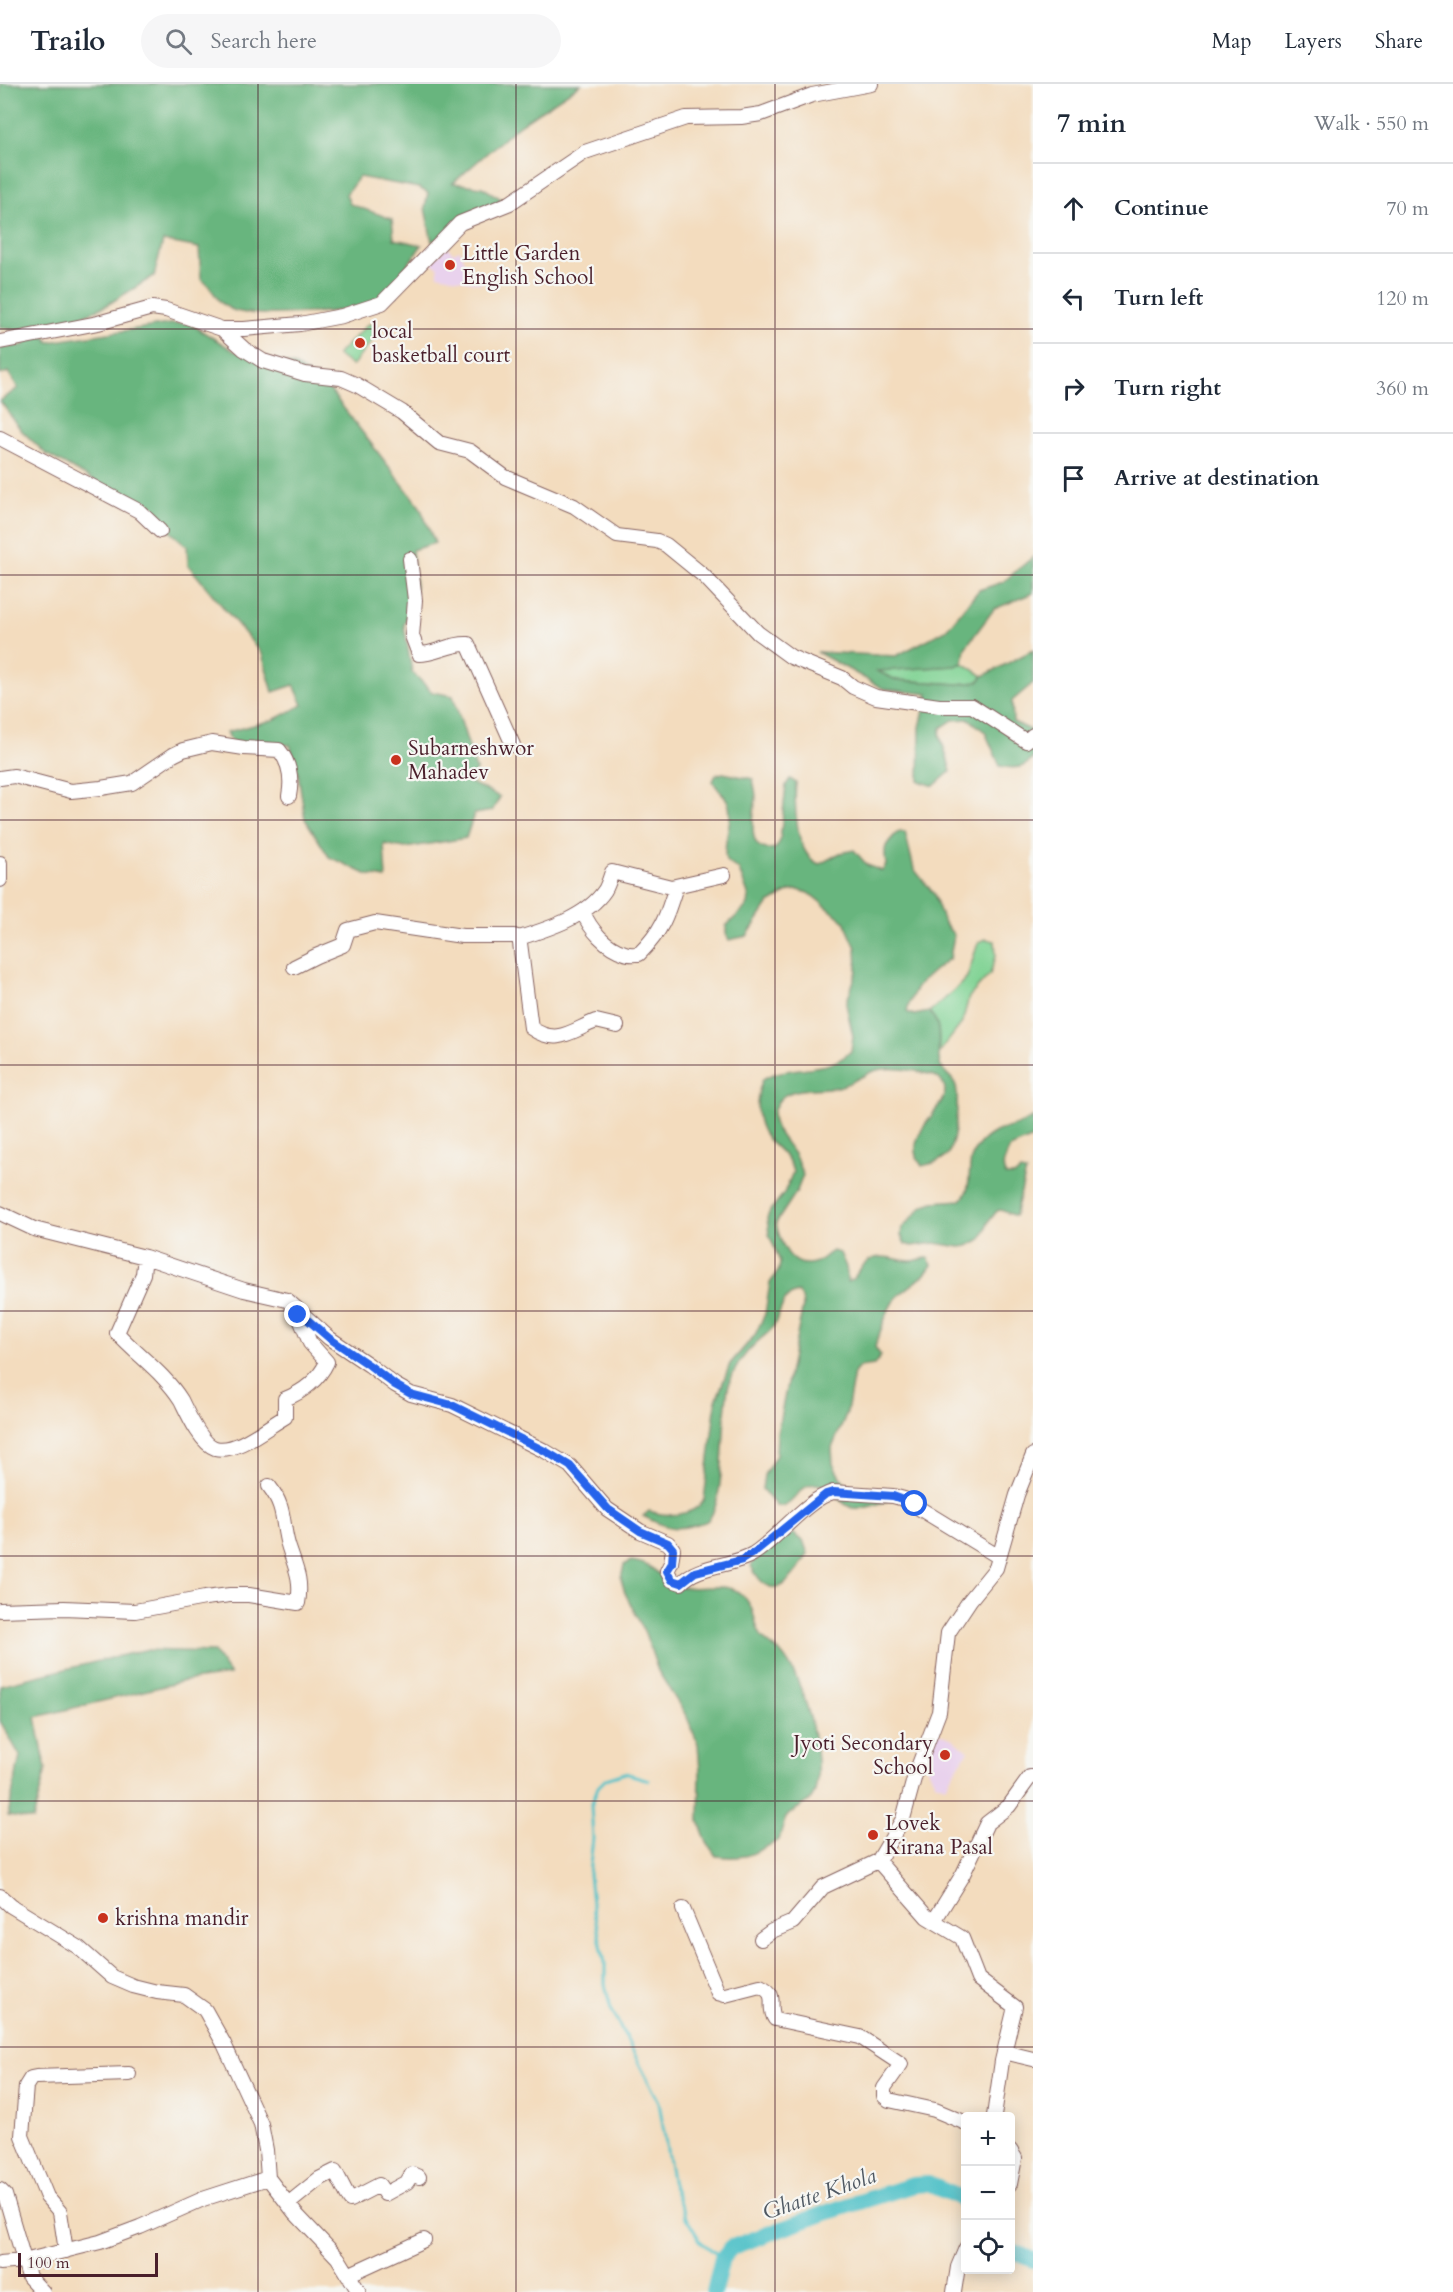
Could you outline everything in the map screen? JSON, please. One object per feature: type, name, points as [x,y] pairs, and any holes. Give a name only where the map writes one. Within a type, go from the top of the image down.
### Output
[{"type":"street","points":[[0,342],[98,323],[152,308],[166,310],[222,329],[300,324],[342,316],[382,303],[460,223],[510,203],[585,152],[686,118],[741,117],[761,114],[812,95],[871,84]]},
{"type":"street","points":[[222,329],[244,349],[263,360],[305,375],[341,378],[357,385],[402,412],[439,443],[470,451],[505,477],[574,506],[617,536],[657,541],[666,545],[704,576],[758,633],[791,657],[842,678],[853,687],[876,697],[939,706],[972,706],[1026,741],[1033,735]]},
{"type":"street","points":[[0,438],[139,511],[160,531]]},
{"type":"street","points":[[410,559],[415,600],[412,636],[419,654],[434,652],[459,643],[468,644],[513,745]]},
{"type":"street","points":[[0,778],[14,776],[71,791],[101,788],[132,783],[183,750],[219,743],[244,748],[279,750],[287,763],[291,786],[289,796]]},
{"type":"street","points":[[0,863],[0,880]]},
{"type":"street","points":[[294,967],[343,945],[348,930],[375,923],[462,936],[519,938],[583,912],[604,891],[612,873],[671,887],[724,874]]},
{"type":"street","points":[[583,912],[603,940],[625,954],[639,954],[656,937],[669,909],[676,886]]},
{"type":"street","points":[[519,938],[525,967],[525,997],[531,1028],[540,1035],[551,1038],[576,1032],[596,1021],[617,1026]]},
{"type":"street","points":[[0,1213],[34,1229],[145,1257],[244,1290],[286,1300],[329,1338],[403,1390],[452,1405],[545,1451],[570,1466],[608,1509],[640,1531],[668,1543],[673,1549],[672,1563],[667,1571],[672,1580],[681,1583],[695,1572],[742,1560],[756,1551],[812,1503],[833,1492],[893,1496],[904,1499],[999,1557]]},
{"type":"street","points":[[145,1257],[143,1274],[117,1333],[158,1372],[177,1394],[188,1417],[209,1445],[215,1448],[223,1448],[247,1440],[285,1418],[285,1399],[296,1394],[323,1370],[327,1362],[310,1343],[294,1308]]},
{"type":"street","points":[[761,1940],[771,1931],[793,1922],[823,1887],[878,1861],[903,1819],[915,1775],[939,1712],[948,1633],[970,1600],[996,1568],[1017,1495],[1033,1455]]},
{"type":"street","points":[[0,1610],[87,1608],[126,1612],[230,1595],[249,1595],[298,1603],[299,1575],[289,1548],[281,1504],[269,1486]]},
{"type":"street","points":[[934,1921],[963,1874],[987,1823],[1010,1806],[1030,1777],[1033,1777]]},
{"type":"street","points":[[878,1861],[927,1917],[962,1938],[978,1979],[1015,2007],[1004,2052],[995,2112]]},
{"type":"street","points":[[0,1896],[11,1906],[78,1947],[112,1977],[133,1986],[184,1995],[205,2010],[224,2044],[261,2124],[268,2178],[288,2204],[338,2258],[359,2292]]},
{"type":"street","points":[[683,1909],[718,1993],[725,1995],[760,1986],[772,1997],[771,2012],[775,2019],[861,2037],[901,2064],[884,2088],[884,2096],[889,2100],[935,2110],[961,2121]]},
{"type":"street","points":[[1004,2052],[1033,2059]]},
{"type":"street","points":[[66,2251],[60,2212],[47,2197],[22,2136],[26,2086],[31,2078],[36,2077],[129,2074]]},
{"type":"street","points":[[288,2204],[319,2179],[335,2171],[350,2200],[379,2185],[385,2194],[407,2182],[412,2174],[419,2177]]},
{"type":"street","points":[[0,2263],[24,2262],[100,2242],[203,2199],[268,2178]]},
{"type":"street","points":[[0,2190],[5,2195],[29,2277],[43,2292]]},
{"type":"street","points":[[348,2275],[424,2240]]},
{"type":"street","points":[[954,2292],[961,2260]]},
{"type":"shaded area","name":"Little Garden English School","points":[[447,247],[453,253],[460,250],[468,270],[484,272],[481,284],[438,275],[438,267],[431,263]]},
{"type":"shaded area","name":"Jyoti Secondary School","points":[[933,1731],[953,1738],[968,1751],[945,1786],[935,1782],[923,1759]]},
{"type":"green space","points":[[0,84],[581,84],[519,125],[453,183],[482,187],[503,200],[432,242],[425,208],[428,193],[419,188],[359,177],[346,194],[350,204],[392,219],[394,239],[422,245],[392,285],[371,304],[344,310],[302,313],[260,314],[233,310],[226,307],[201,279],[199,248],[163,241],[154,276],[107,305],[72,321],[38,328],[49,342],[189,323],[234,351],[296,366],[329,389],[420,507],[435,543],[412,550],[416,587],[404,625],[412,672],[432,692],[453,696],[476,770],[469,782],[500,797],[492,811],[474,814],[466,838],[405,848],[384,844],[386,878],[368,875],[329,857],[305,819],[298,773],[290,745],[232,743],[227,732],[273,720],[303,705],[294,685],[273,692],[262,654],[188,565],[187,546],[145,509],[46,454],[21,430],[0,401],[18,388],[8,372],[0,375],[0,348],[25,345],[24,330],[0,328]]},
{"type":"green space","name":"local basketball court","points":[[368,324],[377,325],[380,331],[352,366],[337,355]]},
{"type":"green space","points":[[1033,557],[1033,593],[994,609],[965,648],[963,663],[955,666],[877,671],[896,680],[958,684],[978,682],[983,676],[1033,650],[1033,683],[1012,701],[1013,722],[1033,731],[1033,758],[1030,762],[1018,767],[1000,766],[985,732],[969,719],[953,720],[941,728],[940,735],[951,771],[934,786],[919,781],[920,727],[928,694],[884,689],[817,652],[896,656],[946,630],[979,590],[1003,582]]},
{"type":"green space","points":[[963,663],[983,676],[978,682],[958,684],[896,680],[876,671],[954,666]]},
{"type":"green space","points":[[723,773],[753,779],[756,798],[753,832],[759,846],[766,849],[776,848],[780,841],[786,785],[790,779],[796,783],[796,816],[801,841],[805,851],[820,864],[840,853],[854,850],[867,865],[882,871],[886,865],[885,850],[888,843],[898,832],[905,832],[914,869],[934,894],[944,923],[954,935],[950,958],[918,987],[907,1012],[914,1015],[929,1012],[934,1018],[938,1030],[940,1064],[956,1086],[957,1111],[953,1141],[947,1155],[939,1161],[922,1166],[916,1153],[917,1140],[944,1096],[945,1087],[938,1078],[933,1076],[899,1069],[877,1070],[838,1087],[792,1092],[778,1101],[774,1110],[776,1128],[794,1154],[803,1175],[797,1191],[776,1223],[780,1239],[788,1254],[800,1263],[808,1264],[819,1261],[833,1251],[840,1253],[846,1267],[848,1282],[854,1278],[864,1264],[878,1257],[908,1261],[928,1258],[932,1265],[924,1275],[897,1297],[890,1307],[875,1347],[881,1356],[874,1365],[859,1367],[854,1373],[847,1412],[832,1448],[833,1464],[840,1477],[851,1488],[890,1500],[867,1507],[853,1508],[843,1503],[824,1486],[814,1484],[803,1489],[788,1504],[776,1506],[762,1489],[764,1475],[776,1455],[777,1433],[803,1306],[798,1292],[788,1297],[773,1327],[747,1352],[731,1378],[727,1397],[721,1476],[714,1510],[705,1522],[674,1528],[643,1516],[649,1511],[671,1515],[687,1513],[704,1500],[716,1401],[730,1364],[755,1335],[765,1314],[770,1283],[779,1270],[780,1262],[769,1234],[767,1218],[784,1193],[793,1172],[789,1162],[767,1138],[760,1125],[757,1101],[760,1086],[763,1079],[774,1074],[820,1066],[842,1058],[851,1051],[853,1036],[846,1004],[857,971],[856,948],[844,921],[809,893],[798,890],[790,891],[769,903],[747,936],[729,940],[726,934],[726,926],[748,905],[749,897],[739,870],[726,861],[725,846],[729,808],[727,800],[713,781],[716,775]]},
{"type":"green space","points":[[986,939],[995,941],[996,956],[990,974],[969,997],[962,1023],[938,1054],[939,1037],[936,1021],[929,1012],[967,977],[979,942]]},
{"type":"green space","points":[[1033,1117],[1033,1138],[1010,1148],[1004,1162],[1003,1169],[1006,1176],[1014,1176],[1020,1171],[1026,1172],[1015,1216],[1001,1210],[997,1211],[989,1221],[981,1239],[968,1246],[935,1243],[912,1246],[905,1244],[901,1235],[902,1228],[923,1206],[933,1202],[961,1200],[968,1188],[973,1153],[984,1139]]},
{"type":"green space","points":[[793,1533],[804,1543],[808,1554],[795,1573],[782,1586],[774,1588],[767,1586],[759,1579],[751,1566],[764,1550]]},
{"type":"green space","points":[[631,1561],[652,1568],[666,1580],[678,1586],[727,1588],[741,1594],[750,1605],[763,1638],[780,1652],[797,1680],[810,1718],[814,1739],[817,1758],[815,1791],[810,1800],[786,1818],[779,1840],[756,1852],[736,1857],[716,1856],[707,1843],[699,1821],[698,1744],[687,1717],[658,1671],[645,1633],[625,1593],[621,1579],[624,1565]]},
{"type":"green space","points":[[144,1650],[214,1652],[230,1675],[185,1681],[36,1717],[46,1769],[33,1820],[8,1816],[20,1756],[0,1721],[0,1685]]},
{"type":"waterway","points":[[649,1780],[625,1773],[606,1779],[598,1787],[591,1806],[593,1838],[589,1874],[592,1903],[605,1963],[605,1984],[611,2009],[659,2102],[673,2186],[685,2216],[701,2242],[722,2258]]},
{"type":"waterway","name":"Ghatte Khola","points":[[714,2292],[722,2258],[732,2247],[831,2211],[913,2185],[928,2184],[961,2199]]},
{"type":"waterway","name":"Ghatte Khola","points":[[1015,2252],[1033,2260]]},
{"type":"place","name":"Little Garden English School","points":[[450,265]]},
{"type":"place","name":"local basketball court","points":[[360,343]]},
{"type":"place","name":"Subarneshwor Mahadev","points":[[396,760]]},
{"type":"place","name":"Jyoti Secondary School","points":[[945,1755]]},
{"type":"place","name":"Lovek Kirana Pasal","points":[[873,1835]]},
{"type":"place","name":"krishna mandir","points":[[103,1918]]},
{"type":"route","points":[[298,1315],[294,1308],[329,1338],[411,1394],[452,1405],[545,1451],[570,1466],[608,1509],[640,1531],[668,1543],[673,1549],[672,1563],[667,1571],[672,1580],[681,1583],[695,1572],[742,1560],[826,1494],[833,1492],[893,1496],[915,1504]]}]
